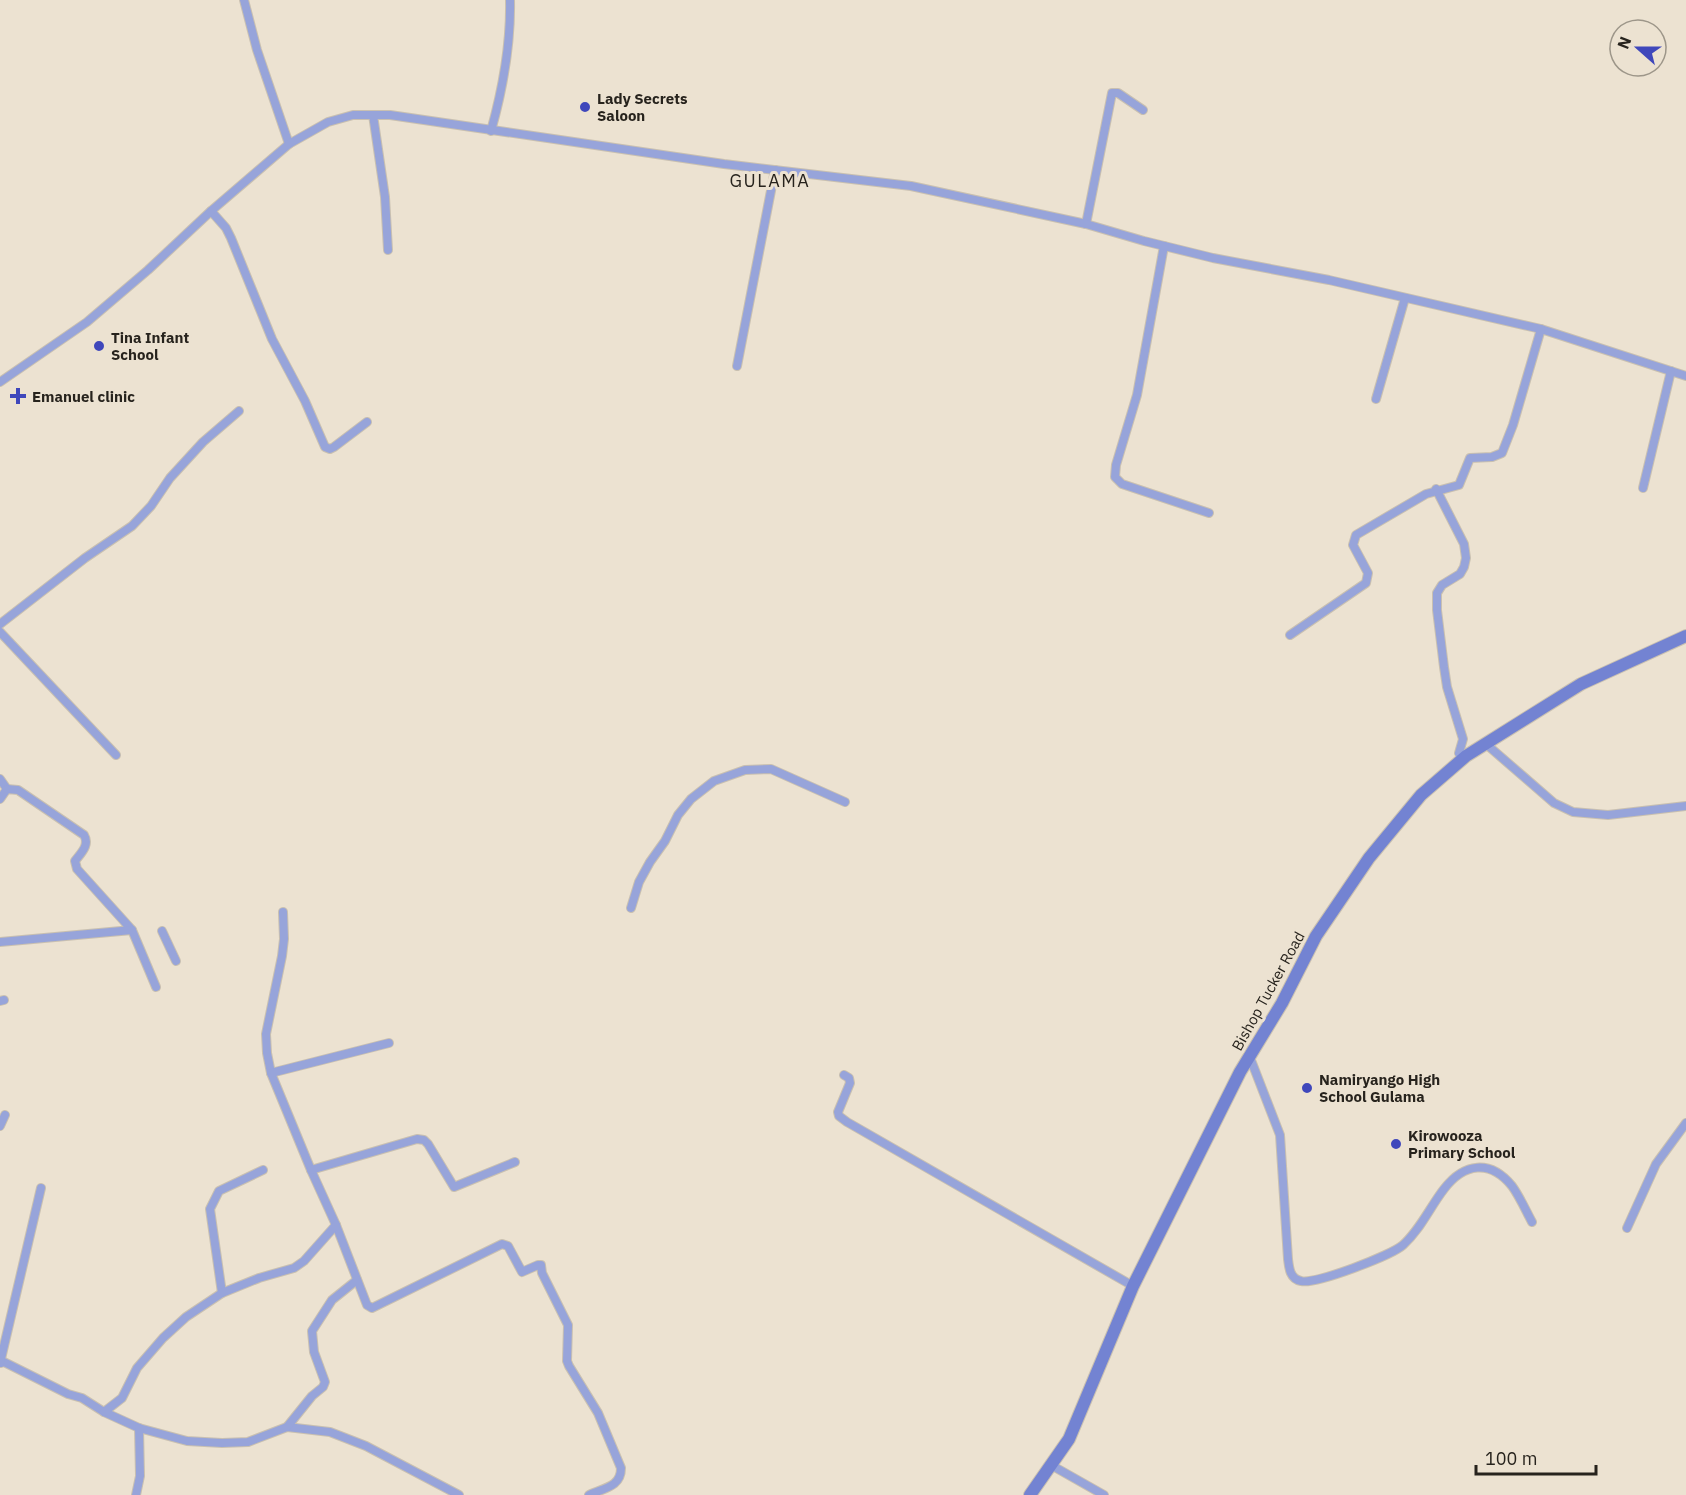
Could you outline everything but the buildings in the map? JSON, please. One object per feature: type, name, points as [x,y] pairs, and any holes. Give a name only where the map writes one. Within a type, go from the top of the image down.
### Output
[{"type":"main road","name":"Bishop Tucker Road","points":[[1030,1495],[1069,1439],[1133,1286],[1203,1142],[1249,1055],[1282,1003],[1316,936],[1369,858],[1421,795],[1466,756],[1581,684],[1686,636]]},
{"type":"street","points":[[244,0],[289,144]]},
{"type":"street","points":[[491,131],[506,73],[511,26],[510,0]]},
{"type":"street","points":[[1086,224],[1112,93],[1118,93],[1143,110]]},
{"type":"street","points":[[0,382],[87,322],[289,144],[328,122],[353,115],[390,115],[776,170],[911,186],[1086,224],[1213,258],[1329,280],[1541,329],[1686,376]]},
{"type":"street","points":[[373,115],[385,197],[388,250]]},
{"type":"street","points":[[737,366],[776,170]]},
{"type":"street","points":[[211,211],[226,228],[231,238],[272,339],[326,447],[330,449],[334,447],[367,422]]},
{"type":"street","points":[[1164,246],[1137,395],[1116,465],[1115,477],[1122,484],[1209,513]]},
{"type":"street","points":[[1376,399],[1405,298]]},
{"type":"street","points":[[1290,635],[1366,583],[1368,573],[1353,545],[1356,536],[1436,489],[1454,488],[1459,485],[1470,458],[1492,457],[1502,453],[1513,425],[1541,329]]},
{"type":"street","points":[[1643,488],[1671,371]]},
{"type":"street","points":[[0,624],[85,558],[132,526],[203,442],[239,411]]},
{"type":"street","points":[[1436,489],[1464,544],[1466,558],[1460,574],[1439,587],[1437,600],[1438,632],[1447,687],[1463,739],[1459,753]]},
{"type":"street","points":[[0,632],[116,755]]},
{"type":"street","points":[[1486,744],[1554,803],[1573,812],[1608,815],[1686,806]]},
{"type":"street","points":[[631,908],[639,882],[665,841],[678,815],[691,799],[714,781],[745,770],[771,769],[845,802]]},
{"type":"street","points":[[0,779],[7,789],[18,790],[84,835],[87,840],[86,846],[75,861],[77,869],[132,930],[156,987]]},
{"type":"street","points":[[0,799],[7,789]]},
{"type":"street","points":[[283,912],[282,956],[267,1034],[267,1053],[271,1073],[367,1305],[372,1308],[502,1244],[508,1245],[522,1272],[538,1264],[541,1265],[542,1274],[568,1325],[567,1361],[598,1413],[621,1468],[618,1482],[589,1495]]},
{"type":"street","points":[[0,942],[132,930]]},
{"type":"street","points":[[162,931],[176,961]]},
{"type":"street","points":[[271,1073],[389,1043]]},
{"type":"street","points":[[1249,1055],[1280,1135],[1288,1259],[1294,1278],[1300,1281],[1320,1279],[1395,1251],[1411,1237],[1445,1188],[1469,1168],[1481,1167],[1493,1170],[1503,1177],[1513,1188],[1532,1222]]},
{"type":"street","points":[[844,1075],[849,1078],[850,1083],[838,1112],[846,1122],[1133,1286]]},
{"type":"street","points":[[0,1126],[5,1115]]},
{"type":"street","points":[[1626,1228],[1656,1164],[1686,1123]]},
{"type":"street","points":[[311,1170],[417,1139],[424,1140],[428,1144],[454,1187],[515,1162]]},
{"type":"street","points":[[222,1293],[210,1209],[219,1191],[263,1170]]},
{"type":"street","points":[[41,1188],[1,1364],[82,1398],[104,1412],[139,1428],[187,1441],[222,1443],[248,1442],[288,1426],[325,1382],[315,1352],[312,1331],[332,1300],[357,1280]]},
{"type":"street","points":[[104,1412],[122,1398],[137,1368],[163,1338],[186,1317],[222,1293],[259,1278],[294,1268],[304,1261],[336,1226]]},
{"type":"street","points":[[288,1426],[330,1432],[366,1446],[459,1495]]},
{"type":"street","points":[[136,1495],[140,1476],[139,1428]]},
{"type":"street","points":[[1051,1464],[1104,1495]]},
{"type":"place","name":"Lady Secrets Saloon","points":[[585,107]]},
{"type":"place","name":"Tina Infant School","points":[[99,346]]},
{"type":"place","name":"Emanuel clinic","points":[[18,396]]},
{"type":"place","name":"Namiryango High School Gulama","points":[[1307,1088]]},
{"type":"place","name":"Kirowooza Primary School","points":[[1396,1144]]},
{"type":"district","name":"GULAMA","points":[[770,180]]}]
